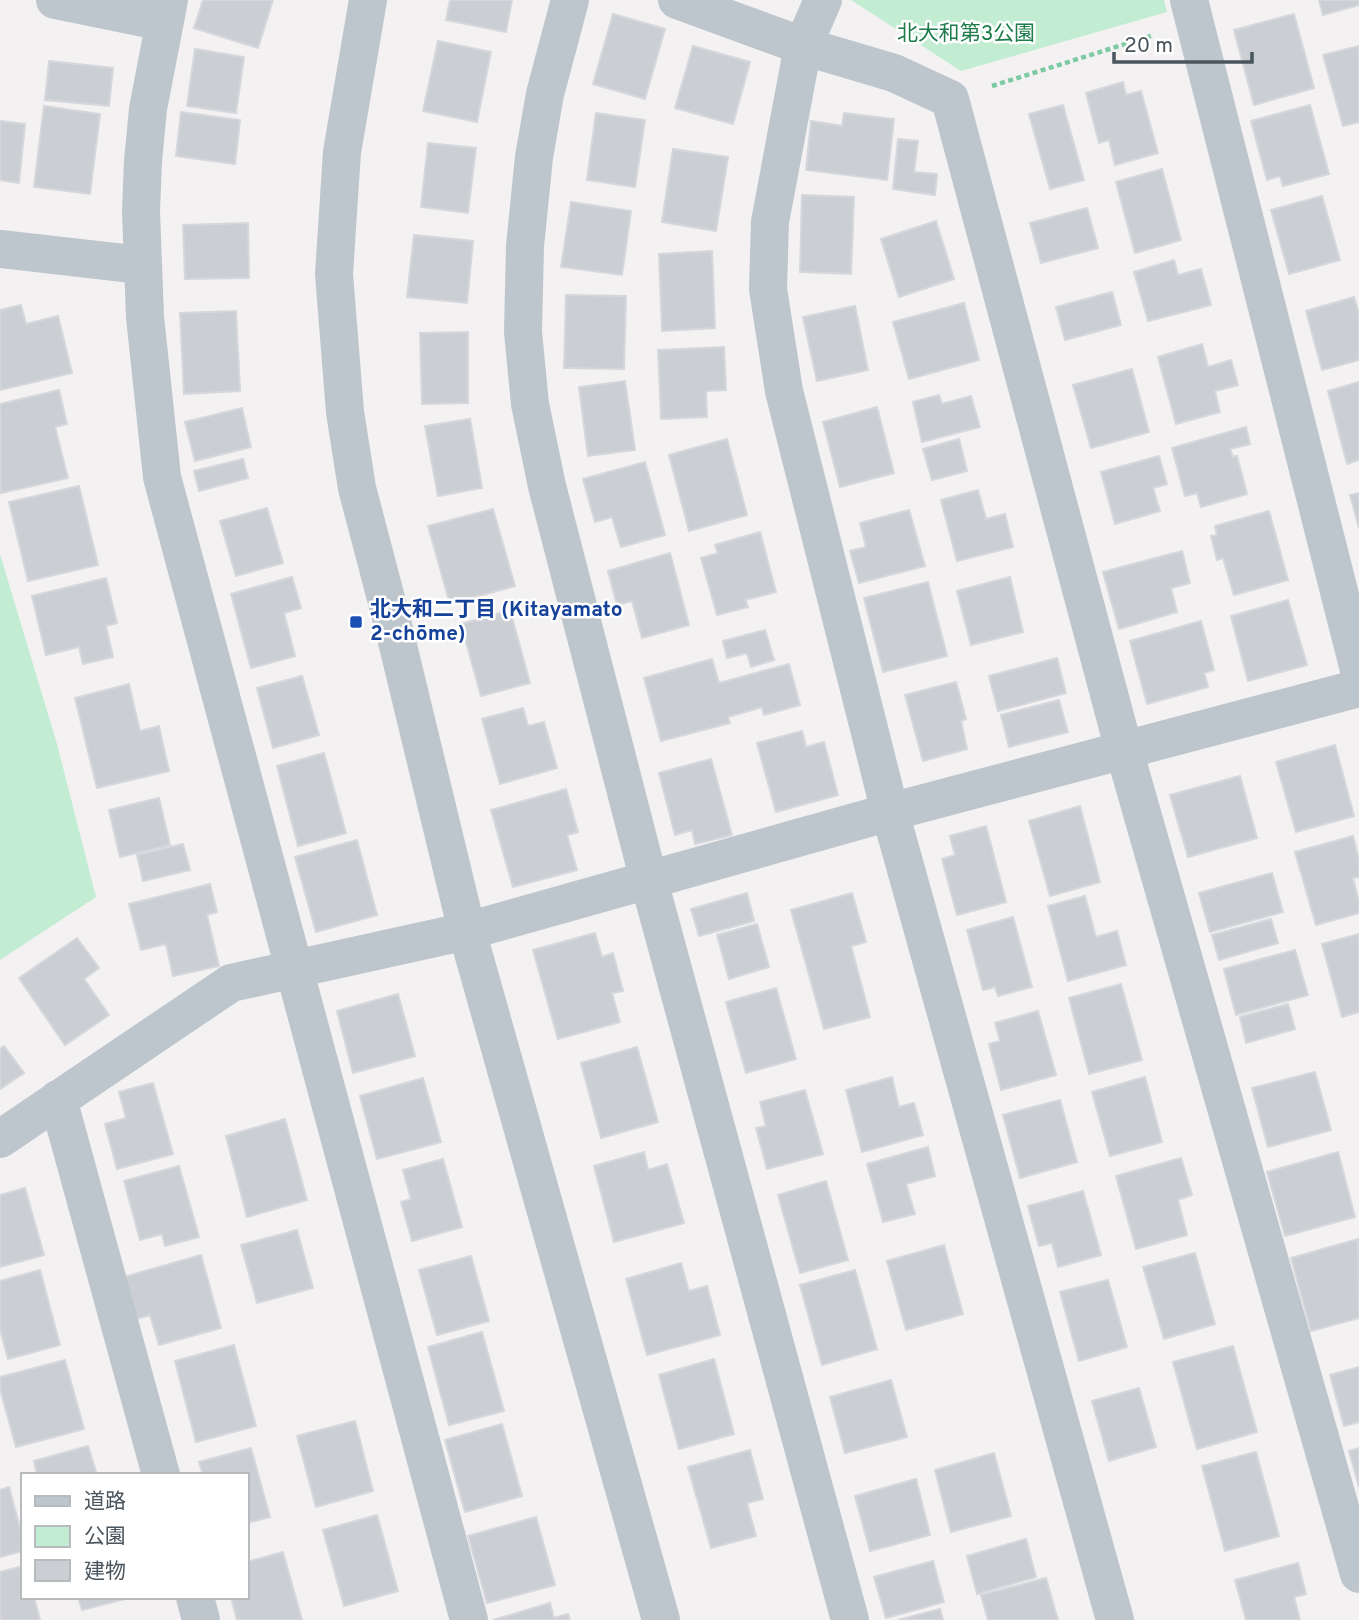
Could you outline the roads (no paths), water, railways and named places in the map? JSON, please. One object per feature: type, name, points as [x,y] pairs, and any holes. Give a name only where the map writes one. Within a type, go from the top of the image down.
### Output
[{"type":"street","points":[[55,0],[166,11],[148,109],[143,161],[141,265],[162,477],[468,1620]]},
{"type":"street","points":[[368,0],[349,101],[337,206],[334,274],[345,412],[357,488],[467,931],[661,1620]]},
{"type":"street","points":[[570,0],[545,94],[534,157],[525,246],[523,332],[530,404],[547,486],[649,881],[850,1620]]},
{"type":"street","points":[[677,0],[803,46],[894,73],[950,99],[1124,750],[1359,1574]]},
{"type":"street","points":[[822,0],[803,46],[781,150],[770,222],[768,289],[784,391],[890,812],[1115,1620]]},
{"type":"street","points":[[1192,11],[1359,670]]},
{"type":"street","points":[[0,249],[141,265]]},
{"type":"street","points":[[0,1139],[232,982],[467,931],[890,812],[1359,688]]},
{"type":"street","points":[[58,1099],[160,1473]]},
{"type":"street","points":[[196,1599],[201,1620]]},
{"type":"place","name":"北大和二丁目 (Kitayamato 2-chōme)","points":[[356,622]]},
{"type":"park label","name":"北大和第3公園","points":[[966,34]]}]
